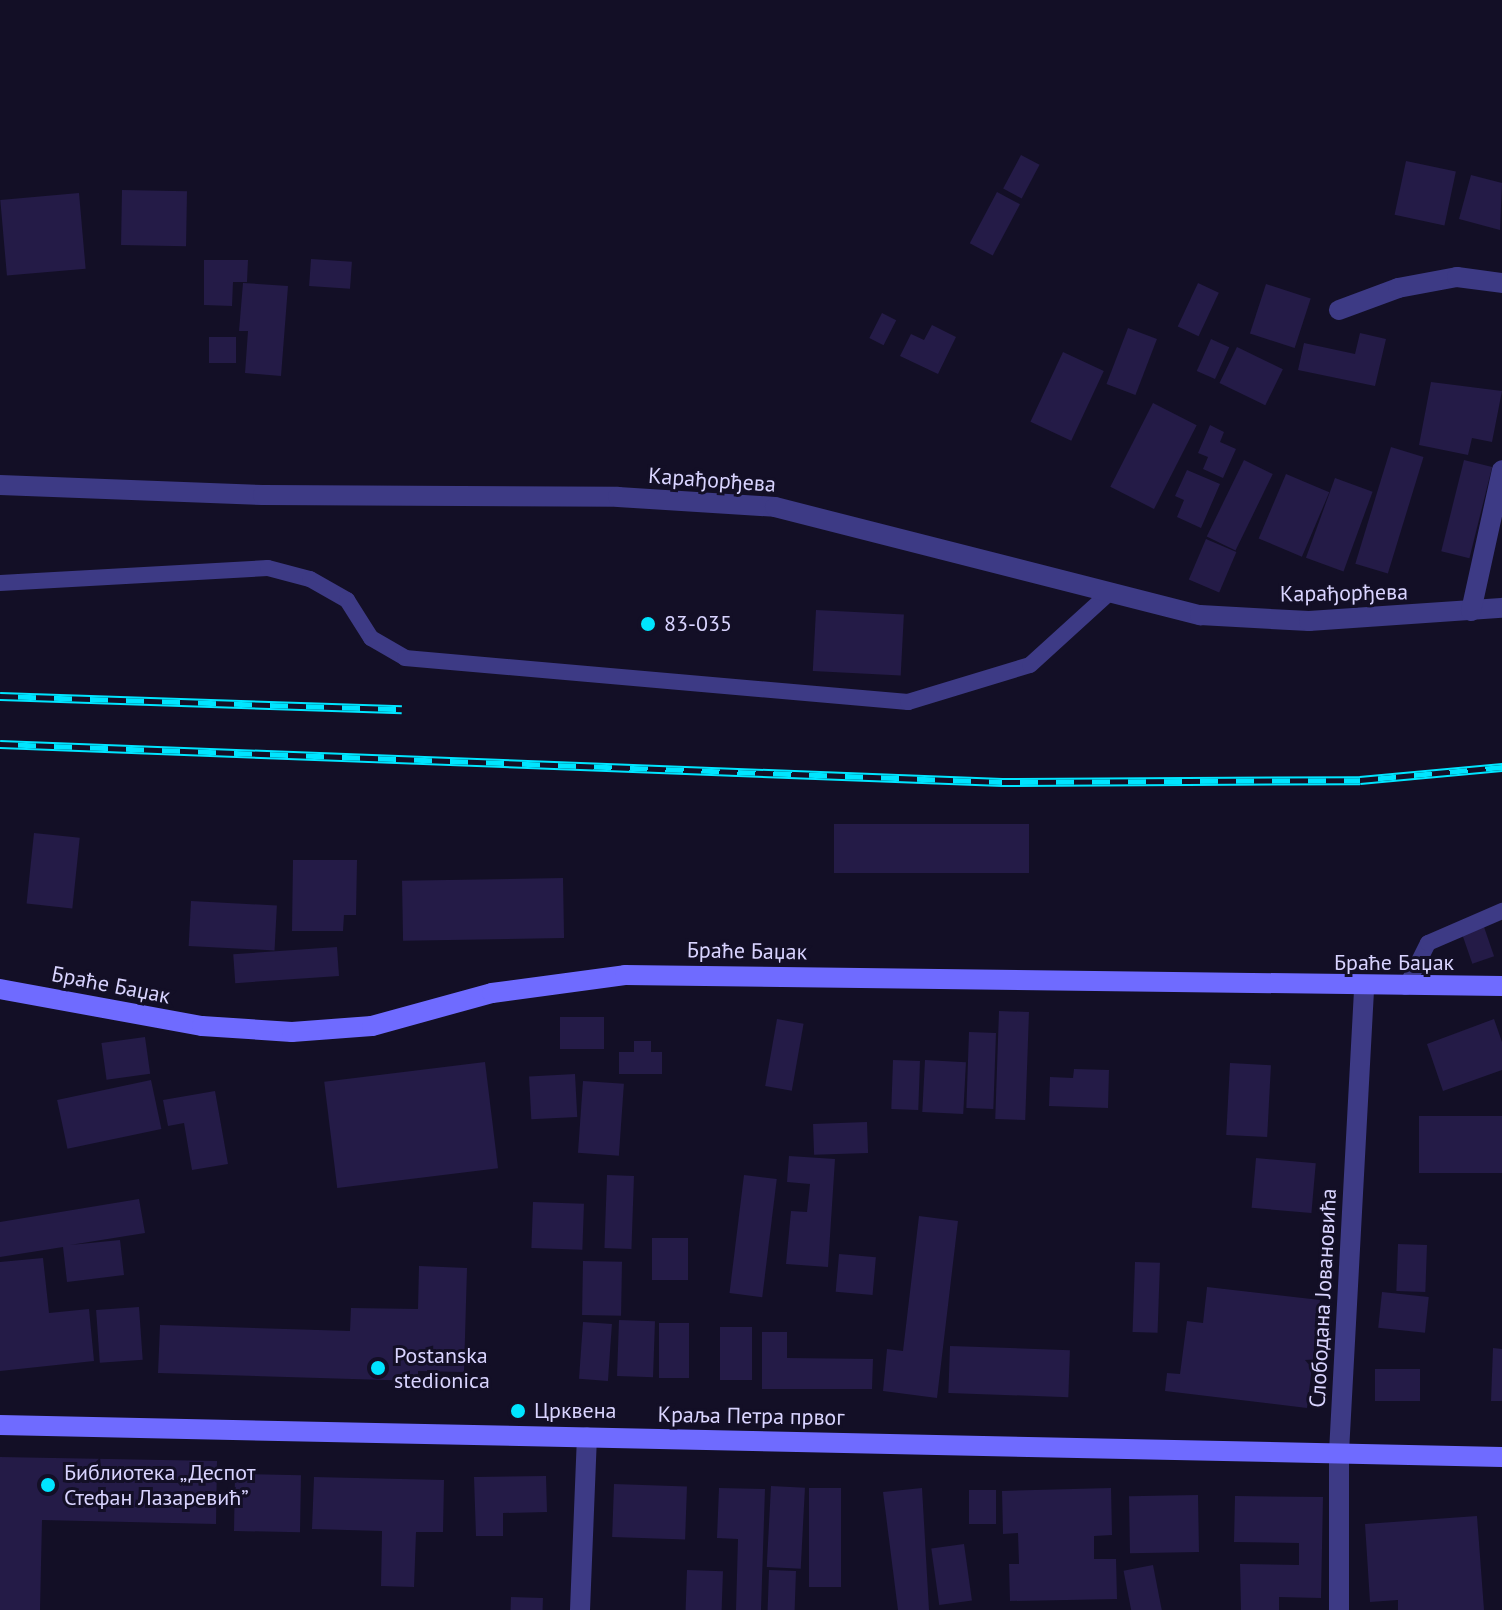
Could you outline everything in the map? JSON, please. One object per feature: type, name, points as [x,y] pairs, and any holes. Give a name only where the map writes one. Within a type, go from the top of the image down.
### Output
[{"type":"street","points":[[1339,310],[1398,288],[1457,277],[1502,283]]},
{"type":"street","points":[[1471,611],[1502,470]]},
{"type":"street","name":"Карађорђева","points":[[0,485],[263,495],[618,497],[775,507],[1200,615],[1309,621],[1502,608]]},
{"type":"street","name":"Браће Баџак","points":[[0,989],[202,1026],[292,1032],[372,1026],[492,993],[625,975],[1015,978],[1364,988],[1502,986]]},
{"type":"street","name":"Слободана Јовановића","points":[[1339,1610],[1339,1452],[1364,988]]},
{"type":"street","name":"Краља Петра првог","points":[[0,1425],[1502,1457]]},
{"type":"street","points":[[580,1610],[587,1437]]},
{"type":"lane","points":[[0,583],[268,568],[310,579],[347,600],[371,638],[405,658],[908,702],[1030,665],[1108,594]]},
{"type":"lane","points":[[1406,987],[1428,943],[1502,911]]},
{"type":"building","points":[[1021,155],[1040,165],[1022,198],[1003,189]]},
{"type":"building","points":[[1406,161],[1456,172],[1444,225],[1395,215]]},
{"type":"building","points":[[1471,175],[1502,183],[1500,230],[1459,219]]},
{"type":"building","points":[[122,190],[187,191],[186,246],[121,245]]},
{"type":"building","points":[[997,192],[1020,204],[993,255],[970,243]]},
{"type":"building","points":[[79,193],[86,269],[7,276],[0,200]]},
{"type":"building","points":[[311,259],[352,262],[350,289],[309,286]]},
{"type":"building","points":[[204,260],[248,260],[247,282],[233,282],[232,306],[204,305]]},
{"type":"building","points":[[243,283],[288,286],[281,376],[245,373],[248,331],[239,331]]},
{"type":"building","points":[[1198,283],[1219,293],[1199,336],[1178,327]]},
{"type":"building","points":[[1266,284],[1311,299],[1295,348],[1250,333]]},
{"type":"building","points":[[882,313],[896,320],[884,345],[869,338]]},
{"type":"building","points":[[932,325],[956,337],[938,374],[900,356],[911,334],[924,340]]},
{"type":"building","points":[[1128,328],[1157,339],[1135,395],[1106,384]]},
{"type":"building","points":[[1360,333],[1386,339],[1375,386],[1298,370],[1304,343],[1355,354]]},
{"type":"building","points":[[209,337],[236,337],[236,363],[209,363]]},
{"type":"building","points":[[1211,339],[1229,347],[1215,379],[1197,371]]},
{"type":"building","points":[[1237,347],[1283,369],[1265,405],[1219,383]]},
{"type":"building","points":[[1063,352],[1104,371],[1071,441],[1030,422]]},
{"type":"building","points":[[1431,382],[1502,391],[1492,442],[1472,438],[1468,455],[1419,445]]},
{"type":"building","points":[[1153,403],[1197,425],[1154,509],[1110,487]]},
{"type":"building","points":[[1210,425],[1224,432],[1220,442],[1236,449],[1223,478],[1203,469],[1208,457],[1198,453]]},
{"type":"building","points":[[1391,447],[1424,457],[1388,574],[1355,564]]},
{"type":"building","points":[[1244,460],[1273,474],[1235,550],[1207,536]]},
{"type":"building","points":[[1464,460],[1492,467],[1469,558],[1441,551]]},
{"type":"building","points":[[1187,470],[1220,484],[1201,528],[1177,517],[1184,500],[1175,496]]},
{"type":"building","points":[[1286,474],[1329,492],[1302,557],[1259,538]]},
{"type":"building","points":[[1335,478],[1373,492],[1344,572],[1306,558]]},
{"type":"building","points":[[1206,539],[1236,552],[1219,592],[1189,580]]},
{"type":"building","points":[[816,610],[904,615],[901,676],[813,671]]},
{"type":"building","points":[[834,824],[1029,824],[1029,873],[834,873]]},
{"type":"building","points":[[34,833],[80,838],[72,908],[27,904]]},
{"type":"building","points":[[293,860],[357,860],[356,915],[344,915],[343,931],[292,931]]},
{"type":"building","points":[[563,878],[564,938],[403,941],[402,881]]},
{"type":"building","points":[[191,901],[277,906],[275,950],[189,946]]},
{"type":"building","points":[[1484,927],[1494,956],[1472,964],[1462,934]]},
{"type":"building","points":[[337,947],[339,976],[235,983],[233,954]]},
{"type":"building","points":[[999,1011],[1029,1012],[1025,1120],[995,1119]]},
{"type":"building","points":[[560,1017],[604,1017],[604,1049],[560,1049]]},
{"type":"building","points":[[777,1019],[804,1024],[792,1091],[765,1086]]},
{"type":"building","points":[[1494,1019],[1502,1042],[1502,1070],[1443,1091],[1427,1044]]},
{"type":"building","points":[[969,1032],[996,1033],[993,1109],[966,1108]]},
{"type":"building","points":[[145,1037],[150,1074],[107,1080],[101,1043]]},
{"type":"building","points":[[634,1041],[651,1041],[651,1052],[662,1052],[662,1074],[619,1074],[619,1052],[634,1052]]},
{"type":"building","points":[[893,1060],[920,1061],[918,1110],[891,1109]]},
{"type":"building","points":[[925,1060],[966,1062],[963,1114],[922,1112]]},
{"type":"building","points":[[485,1062],[498,1168],[337,1188],[324,1082]]},
{"type":"building","points":[[1230,1063],[1271,1065],[1267,1137],[1226,1135]]},
{"type":"building","points":[[1074,1069],[1109,1070],[1108,1108],[1049,1106],[1050,1077],[1073,1078]]},
{"type":"building","points":[[575,1074],[577,1117],[531,1119],[529,1076]]},
{"type":"building","points":[[151,1080],[161,1129],[67,1149],[57,1100]]},
{"type":"building","points":[[583,1081],[624,1084],[619,1156],[578,1153]]},
{"type":"building","points":[[215,1091],[228,1164],[192,1170],[184,1123],[168,1126],[163,1100]]},
{"type":"building","points":[[1419,1116],[1502,1116],[1502,1173],[1419,1173]]},
{"type":"building","points":[[867,1122],[868,1153],[814,1155],[813,1124]]},
{"type":"building","points":[[789,1156],[835,1159],[828,1267],[786,1264],[791,1211],[807,1212],[810,1184],[787,1182]]},
{"type":"building","points":[[1256,1158],[1316,1163],[1311,1213],[1252,1208]]},
{"type":"building","points":[[607,1175],[634,1176],[631,1249],[604,1248]]},
{"type":"building","points":[[744,1175],[777,1179],[762,1297],[729,1293]]},
{"type":"building","points":[[139,1199],[145,1233],[70,1245],[120,1240],[124,1275],[67,1282],[63,1247],[0,1257],[0,1222]]},
{"type":"building","points":[[533,1202],[584,1204],[582,1250],[531,1248]]},
{"type":"building","points":[[919,1216],[958,1221],[937,1398],[883,1391],[887,1349],[903,1351]]},
{"type":"building","points":[[652,1238],[688,1238],[688,1280],[652,1280]]},
{"type":"building","points":[[1398,1244],[1427,1245],[1425,1292],[1396,1291]]},
{"type":"building","points":[[839,1254],[876,1257],[873,1295],[836,1292]]},
{"type":"building","points":[[43,1258],[49,1313],[89,1309],[94,1361],[0,1371],[0,1262]]},
{"type":"building","points":[[583,1261],[622,1262],[621,1316],[582,1315]]},
{"type":"building","points":[[1135,1262],[1160,1263],[1158,1333],[1133,1332]]},
{"type":"building","points":[[419,1266],[467,1268],[464,1372],[418,1371],[418,1381],[158,1373],[160,1325],[350,1331],[351,1308],[418,1309]]},
{"type":"building","points":[[1207,1287],[1320,1300],[1307,1408],[1165,1391],[1167,1373],[1180,1374],[1187,1321],[1203,1323]]},
{"type":"building","points":[[1382,1292],[1429,1297],[1425,1333],[1378,1328]]},
{"type":"building","points":[[139,1307],[143,1360],[100,1363],[96,1310]]},
{"type":"building","points":[[619,1320],[655,1321],[653,1377],[617,1376]]},
{"type":"building","points":[[583,1322],[612,1324],[608,1381],[579,1379]]},
{"type":"building","points":[[659,1323],[689,1323],[689,1378],[659,1378]]},
{"type":"building","points":[[720,1327],[752,1327],[752,1380],[720,1380]]},
{"type":"building","points":[[762,1332],[787,1332],[787,1358],[873,1359],[872,1389],[762,1389]]},
{"type":"building","points":[[950,1346],[1070,1350],[1068,1397],[948,1393]]},
{"type":"building","points":[[1493,1348],[1502,1349],[1502,1401],[1491,1401]]},
{"type":"building","points":[[1375,1369],[1420,1369],[1420,1401],[1375,1401]]},
{"type":"building","points":[[0,1457],[217,1461],[216,1524],[42,1520],[40,1610],[0,1610]]},
{"type":"building","points":[[235,1474],[301,1475],[300,1532],[234,1531]]},
{"type":"building","points":[[546,1476],[547,1512],[503,1513],[503,1536],[476,1536],[474,1477]]},
{"type":"building","points":[[314,1477],[444,1480],[443,1532],[416,1532],[414,1587],[381,1586],[382,1531],[312,1529]]},
{"type":"building","points":[[614,1484],[687,1487],[685,1540],[612,1537]]},
{"type":"building","points":[[771,1486],[805,1488],[801,1569],[767,1567]]},
{"type":"building","points":[[719,1488],[765,1489],[761,1610],[736,1610],[738,1539],[717,1538]]},
{"type":"building","points":[[809,1488],[841,1488],[841,1587],[809,1587]]},
{"type":"building","points":[[922,1488],[929,1610],[898,1610],[883,1492]]},
{"type":"building","points":[[1111,1488],[1112,1535],[1094,1536],[1094,1559],[1116,1559],[1117,1599],[1010,1601],[1009,1564],[1019,1564],[1018,1533],[1003,1534],[1002,1491]]},
{"type":"building","points":[[969,1490],[996,1490],[996,1524],[969,1524]]},
{"type":"building","points":[[1198,1495],[1199,1552],[1130,1553],[1129,1496]]},
{"type":"building","points":[[1235,1496],[1323,1497],[1321,1598],[1279,1597],[1279,1610],[1241,1610],[1240,1564],[1299,1565],[1299,1543],[1234,1542]]},
{"type":"building","points":[[1477,1516],[1484,1610],[1398,1610],[1398,1600],[1370,1602],[1365,1524]]},
{"type":"building","points":[[964,1544],[972,1600],[939,1605],[931,1549]]},
{"type":"building","points":[[1153,1565],[1162,1610],[1131,1610],[1124,1571]]},
{"type":"building","points":[[687,1570],[723,1571],[722,1610],[686,1610]]},
{"type":"building","points":[[769,1570],[796,1571],[795,1610],[768,1610]]},
{"type":"building","points":[[511,1597],[543,1598],[543,1610],[511,1610]]},
{"type":"railway","points":[[0,696],[402,709]]},
{"type":"railway","points":[[0,744],[1002,782],[1360,780],[1502,767]]},
{"type":"place","name":"83-035","points":[[648,624]]},
{"type":"place","name":"Postanska stedionica","points":[[378,1368]]},
{"type":"place","name":"Црквена","points":[[518,1411]]},
{"type":"place","name":"Библиотека „Деспот Стефан Лазаревић”","points":[[48,1485]]}]
